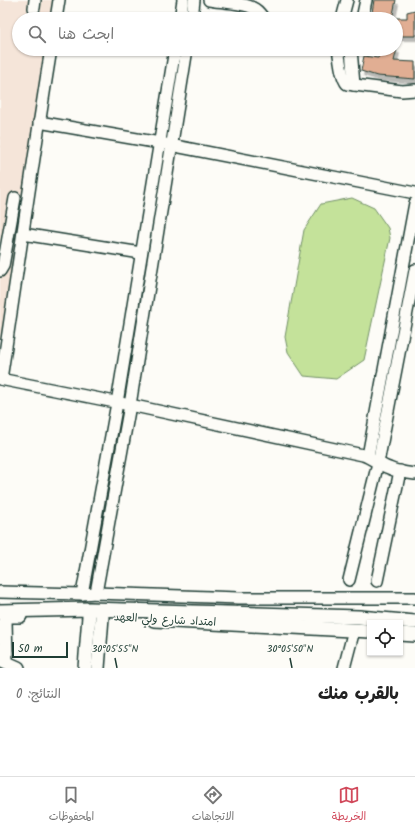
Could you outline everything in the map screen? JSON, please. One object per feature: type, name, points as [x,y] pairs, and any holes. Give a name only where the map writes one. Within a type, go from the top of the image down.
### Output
[{"type":"main road","points":[[7,665],[3,613],[93,614]]},
{"type":"main road","points":[[85,668],[93,614]]},
{"type":"main road","points":[[93,614],[98,668]]},
{"type":"main road","name":"امتداد شارع ولي العهد","points":[[93,614],[359,617],[415,622]]},
{"type":"main road","name":"امتداد شارع ولي العهد","points":[[93,614],[367,631]]},
{"type":"main road","points":[[403,634],[415,635]]},
{"type":"street","points":[[57,12],[59,0]]},
{"type":"street","points":[[181,12],[183,0]]},
{"type":"street","points":[[193,12],[194,0]]},
{"type":"street","points":[[209,0],[242,5],[252,8],[258,12]]},
{"type":"street","points":[[344,12],[347,0]]},
{"type":"street","points":[[363,12],[366,0]]},
{"type":"street","points":[[50,56],[1,379],[368,456],[391,469],[415,474]]},
{"type":"street","points":[[82,594],[117,403],[174,56]]},
{"type":"street","points":[[96,593],[130,405],[186,56]]},
{"type":"street","points":[[339,56],[345,83],[347,84],[402,91],[415,90]]},
{"type":"street","points":[[352,56],[354,85]]},
{"type":"street","points":[[39,122],[172,145],[415,193]]},
{"type":"street","points":[[0,271],[3,266],[4,241],[15,198]]},
{"type":"street","points":[[368,456],[415,202]]},
{"type":"street","points":[[23,234],[141,252]]},
{"type":"street","points":[[404,262],[415,266]]},
{"type":"street","points":[[349,580],[378,463],[415,270]]},
{"type":"street","points":[[396,307],[407,310]]},
{"type":"street","points":[[377,580],[400,471]]},
{"type":"street","points":[[0,592],[96,593],[239,598],[415,598]]},
{"type":"street","points":[[344,668],[354,630]]},
{"type":"shaded area","points":[[0,0],[53,0],[51,12],[12,12],[12,56],[45,56],[0,349]]},
{"type":"green space","points":[[352,198],[374,208],[388,228],[390,238],[364,360],[336,379],[304,376],[288,352],[285,337],[304,230],[321,204]]},
{"type":"building","points":[[374,0],[396,0],[393,12],[372,12]]},
{"type":"building","points":[[415,10],[415,36],[403,36],[403,18],[407,18],[407,12]]},
{"type":"building","points":[[364,56],[378,58],[379,56],[395,56],[394,61],[415,62],[415,79],[377,76],[361,71]]}]
